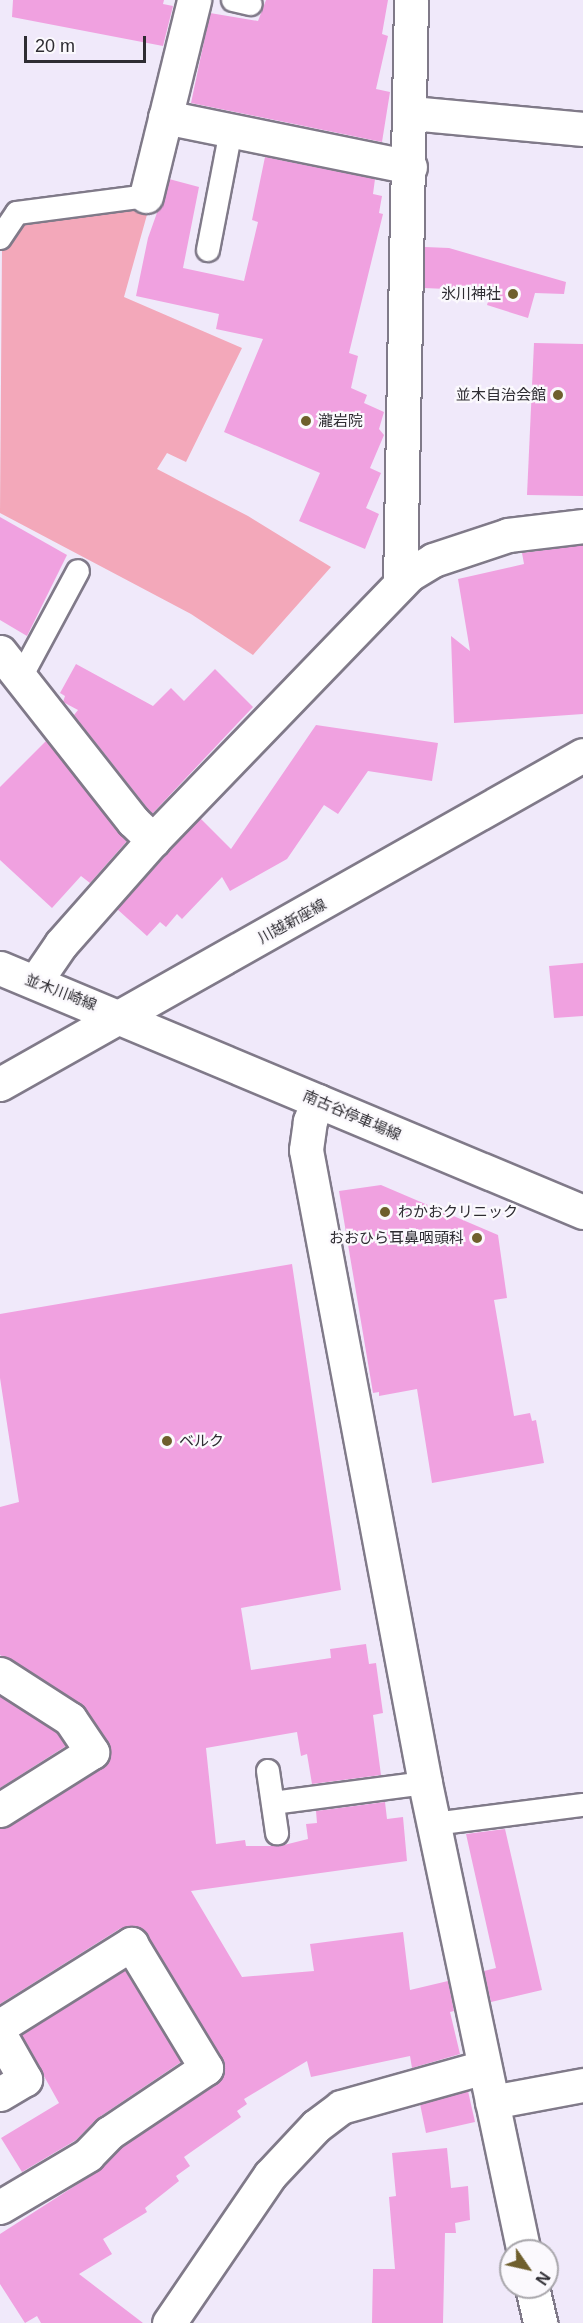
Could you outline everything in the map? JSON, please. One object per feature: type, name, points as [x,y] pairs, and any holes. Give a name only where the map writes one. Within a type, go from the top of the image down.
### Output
[{"type":"street","points":[[146,196],[194,0]]},
{"type":"street","points":[[400,583],[411,113],[411,0]]},
{"type":"street","points":[[411,113],[583,129]]},
{"type":"street","points":[[165,117],[410,166]]},
{"type":"street","points":[[34,982],[61,944],[153,840],[400,583],[433,560],[508,535],[583,526]]},
{"type":"street","points":[[0,652],[133,821],[153,840]]},
{"type":"street","name":"川越新座線","points":[[0,1084],[583,756]]},
{"type":"street","name":"並木川崎線","points":[[0,968],[123,1016]]},
{"type":"street","name":"南古谷停車場線","points":[[123,1016],[583,1212]]},
{"type":"street","points":[[318,1101],[310,1120],[306,1150],[425,1783],[521,2239]]},
{"type":"street","points":[[0,1674],[70,1719],[92,1752],[0,1810]]},
{"type":"street","points":[[0,2026],[131,1944],[206,2068],[109,2133],[88,2155],[0,2207]]},
{"type":"street","points":[[0,2035],[25,2079],[0,2094]]},
{"type":"street","points":[[169,2323],[270,2175],[316,2126],[341,2107],[484,2067]]},
{"type":"street","points":[[492,2102],[583,2085]]},
{"type":"street","points":[[535,2299],[540,2323]]},
{"type":"lane","points":[[208,250],[231,130]]},
{"type":"lane","points":[[0,238],[17,213],[146,196]]},
{"type":"lane","points":[[21,677],[78,571]]},
{"type":"lane","points":[[268,1771],[277,1833]]},
{"type":"lane","points":[[273,1803],[425,1783]]},
{"type":"lane","points":[[434,1824],[583,1805]]},
{"type":"shaded area","points":[[150,204],[124,297],[242,348],[186,462],[167,453],[157,469],[248,516],[331,567],[253,655],[191,614],[0,513],[2,248],[21,218]]},
{"type":"building","points":[[13,0],[164,0],[163,4],[173,6],[163,46],[12,17]]},
{"type":"building","points":[[266,0],[388,0],[382,34],[388,36],[376,89],[390,92],[382,142],[191,103],[210,13],[258,21]]},
{"type":"building","points":[[265,157],[375,179],[373,194],[382,196],[379,213],[383,214],[349,353],[358,356],[351,388],[367,395],[364,403],[384,412],[379,429],[384,435],[370,468],[381,473],[366,508],[379,514],[365,549],[299,521],[320,473],[224,432],[263,339],[216,329],[219,314],[136,296],[148,238],[169,179],[199,187],[183,268],[244,281],[258,222],[252,220]]},
{"type":"building","points":[[425,247],[449,248],[566,282],[564,294],[535,293],[528,318],[487,305],[491,291],[424,288]]},
{"type":"building","name":"並木自治会館","points":[[534,343],[583,344],[583,496],[527,495]]},
{"type":"building","points":[[0,517],[67,555],[27,636],[0,620]]},
{"type":"building","points":[[583,545],[583,714],[454,723],[451,636],[470,651],[458,579],[524,564],[522,553]]},
{"type":"building","points":[[76,664],[153,706],[171,688],[184,701],[215,669],[253,707],[152,814],[74,715],[78,710],[63,702],[65,696],[60,693]]},
{"type":"building","points":[[316,725],[438,743],[432,781],[368,771],[338,814],[324,805],[287,859],[230,891],[222,877],[182,919],[177,914],[166,927],[160,922],[147,936],[117,909],[200,818],[231,849]]},
{"type":"building","points":[[46,741],[127,841],[90,883],[81,876],[52,908],[0,860],[0,787]]},
{"type":"building","points":[[583,963],[583,1016],[554,1018],[549,966]]},
{"type":"building","points":[[381,1185],[498,1235],[507,1298],[494,1300],[514,1416],[530,1413],[532,1421],[536,1420],[544,1463],[432,1483],[417,1389],[379,1396],[379,1392],[373,1393],[339,1191]]},
{"type":"building","points":[[292,1264],[341,1590],[241,1608],[251,1670],[331,1658],[330,1649],[366,1644],[369,1664],[376,1663],[383,1713],[373,1715],[381,1775],[312,1784],[307,1754],[301,1756],[297,1732],[206,1748],[216,1844],[245,1840],[246,1846],[280,1846],[308,1839],[306,1824],[317,1823],[316,1811],[385,1802],[387,1819],[403,1817],[407,1861],[191,1891],[242,1977],[314,1971],[310,1944],[403,1932],[410,1990],[448,1981],[454,2011],[450,2012],[460,2054],[412,2068],[410,2056],[311,2077],[307,2061],[244,2099],[247,2104],[237,2111],[241,2117],[184,2157],[190,2166],[176,2176],[179,2181],[145,2208],[147,2212],[103,2239],[112,2254],[79,2274],[143,2323],[41,2323],[37,2316],[25,2323],[0,2284],[0,2234],[98,2171],[121,2147],[216,2084],[225,2068],[139,1927],[121,1928],[0,2004],[0,1829],[102,1768],[111,1752],[81,1704],[0,1655],[0,1507],[19,1502],[0,1378],[0,1314]]},
{"type":"building","points":[[0,1696],[57,1733],[66,1746],[0,1788]]},
{"type":"building","points":[[505,1829],[542,1990],[491,2002],[484,1971],[496,1968],[466,1834]]},
{"type":"building","points":[[125,1970],[181,2062],[98,2118],[76,2140],[22,2172],[1,2138],[59,2103],[21,2035]]},
{"type":"building","points":[[468,2091],[475,2122],[426,2133],[420,2104]]},
{"type":"building","points":[[447,2148],[451,2188],[468,2186],[470,2220],[455,2223],[456,2233],[445,2233],[443,2323],[372,2323],[373,2269],[395,2269],[389,2197],[396,2196],[392,2153]]},
{"type":"place","name":"氷川神社","points":[[513,294]]},
{"type":"place","name":"並木自治会館","points":[[558,395]]},
{"type":"place","name":"瀧岩院","points":[[306,421]]},
{"type":"place","name":"わかおクリニック","points":[[385,1212]]},
{"type":"place","name":"おおひら耳鼻咽頭科","points":[[477,1238]]},
{"type":"place","name":"ベルク","points":[[167,1441]]}]
